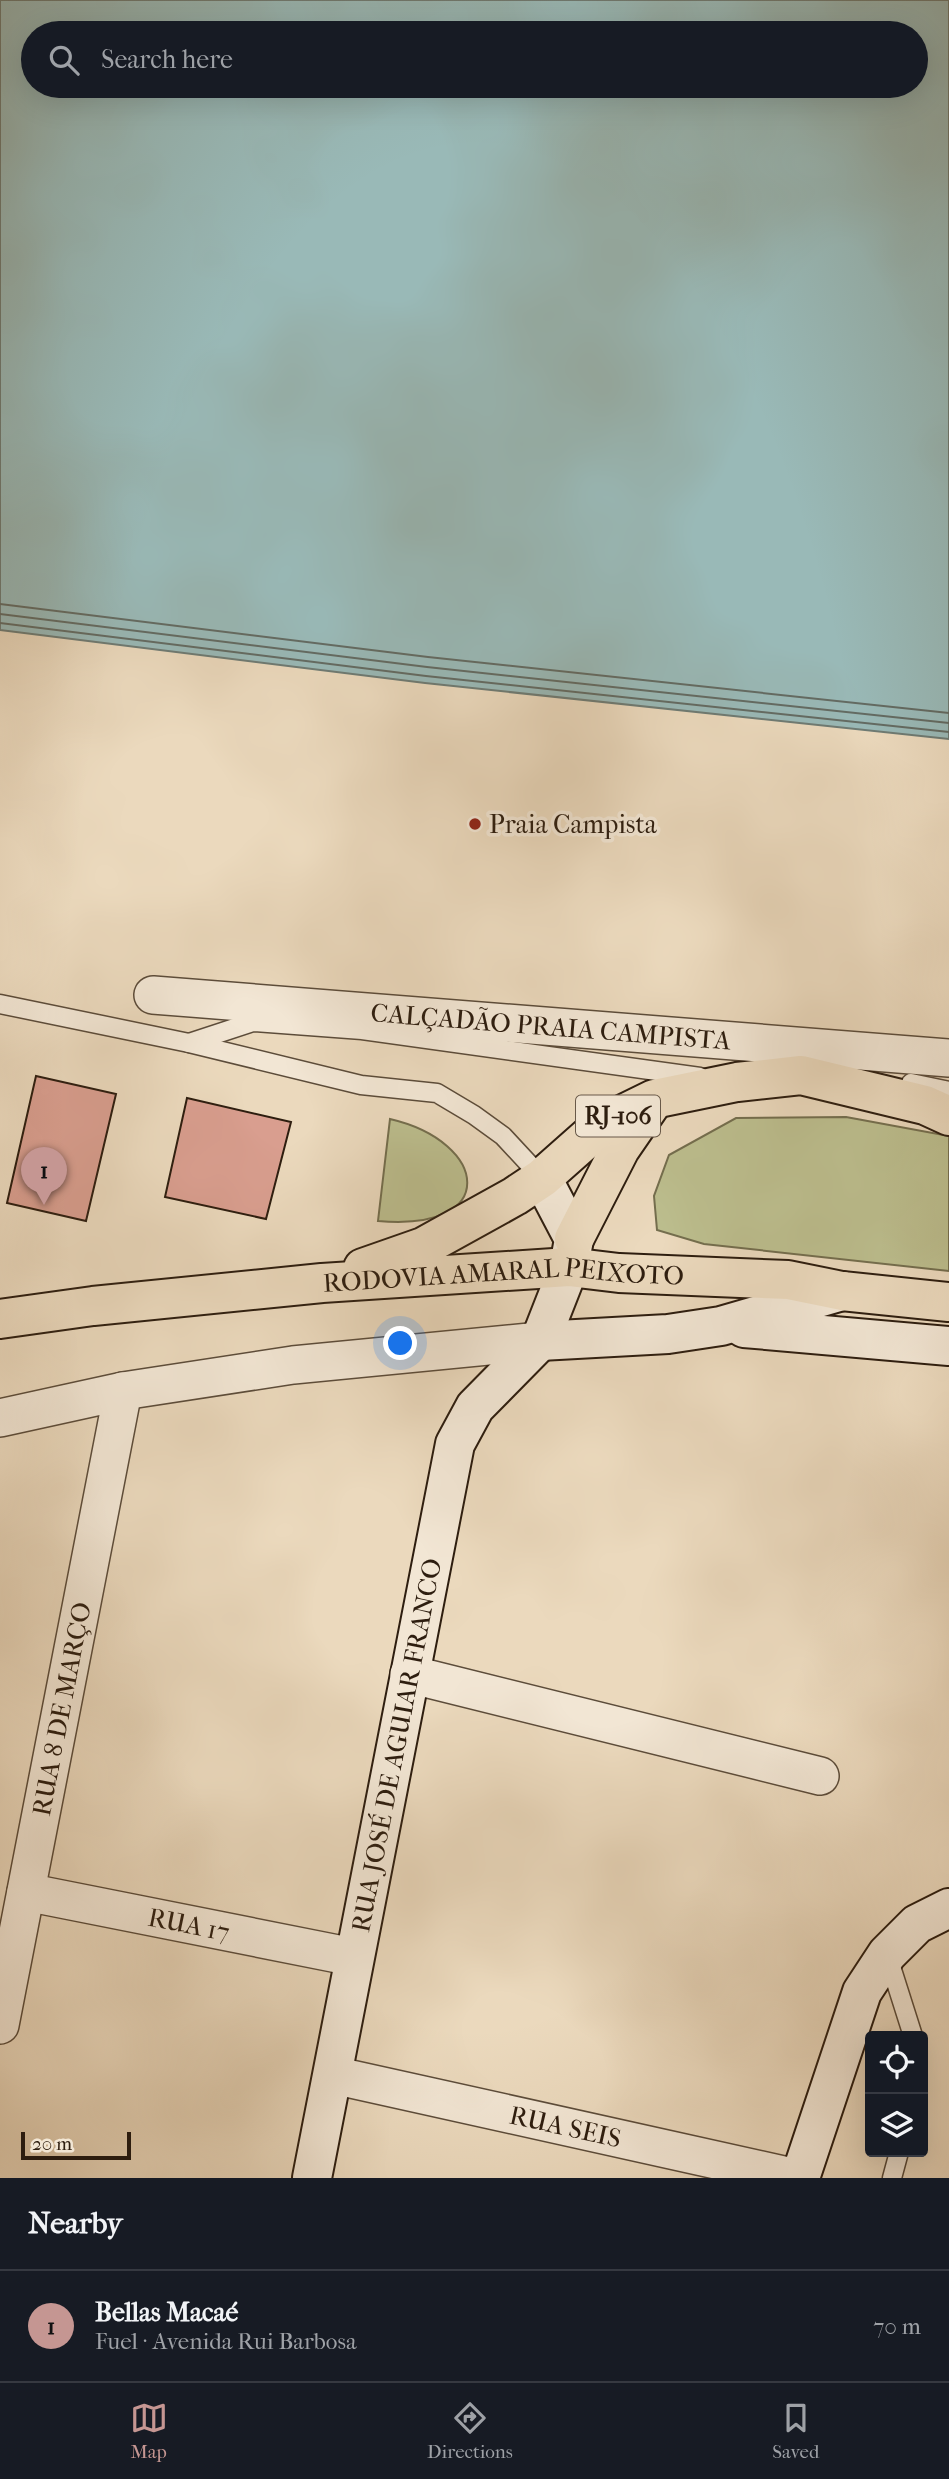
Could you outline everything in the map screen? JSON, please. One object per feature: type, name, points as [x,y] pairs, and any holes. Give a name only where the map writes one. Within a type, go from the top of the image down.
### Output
[{"type":"highway","name":"RODOVIA AMARAL PEIXOTO","points":[[322,1283],[423,1247],[494,1209],[542,1178],[603,1124],[654,1099],[737,1083],[801,1075],[925,1105],[949,1116]]},
{"type":"highway","points":[[571,1253],[620,1149],[654,1099]]},
{"type":"highway","name":"RODOVIA AMARAL PEIXOTO","points":[[322,1283],[571,1253],[619,1273],[788,1280],[842,1291],[949,1302]]},
{"type":"highway","name":"RJ-106","points":[[0,1319],[93,1306],[322,1283]]},
{"type":"main road","points":[[542,1178],[571,1253]]},
{"type":"main road","name":"RUA JOSÉ DE AGUIAR FRANCO","points":[[312,2178],[455,1444],[475,1407],[540,1341],[571,1253]]},
{"type":"main road","points":[[540,1341],[668,1335],[721,1326],[842,1291]]},
{"type":"main road","points":[[721,1326],[949,1346]]},
{"type":"main road","points":[[798,2178],[862,1992],[887,1954],[917,1924],[949,1908]]},
{"type":"street","name":"CALÇADÃO PRAIA CAMPISTA","points":[[153,995],[949,1058]]},
{"type":"street","points":[[0,1418],[123,1391],[293,1365],[540,1341]]},
{"type":"street","name":"RUA 8 DE MARÇO","points":[[0,2025],[123,1391]]},
{"type":"street","points":[[409,1674],[820,1776]]},
{"type":"street","name":"RUA 17","points":[[26,1892],[353,1957]]},
{"type":"street","name":"RUA SEIS","points":[[333,2075],[798,2178]]},
{"type":"lane","points":[[0,1003],[189,1043],[361,1085],[437,1093],[503,1136],[542,1178]]},
{"type":"lane","points":[[189,1043],[253,1022],[362,1030],[737,1083]]},
{"type":"lane","points":[[801,1075],[904,1081],[949,1091]]},
{"type":"lane","points":[[887,1954],[911,2031]]},
{"type":"lane","points":[[892,2178],[898,2157]]},
{"type":"green space","points":[[846,1117],[949,1136],[949,1271],[704,1244],[657,1230],[654,1196],[669,1155],[736,1118]]},
{"type":"green space","points":[[390,1119],[423,1130],[447,1146],[462,1164],[467,1183],[462,1200],[446,1213],[418,1221],[378,1221]]},
{"type":"water","points":[[0,0],[949,0],[949,739],[425,683],[0,630]]},
{"type":"building","points":[[36,1076],[116,1094],[86,1221],[7,1203]]},
{"type":"building","points":[[187,1098],[291,1122],[266,1219],[165,1197]]},
{"type":"place","name":"Praia Campista","points":[[475,824]]},
{"type":"place","name":"Bellas Macaé","points":[[44,1205]]}]
